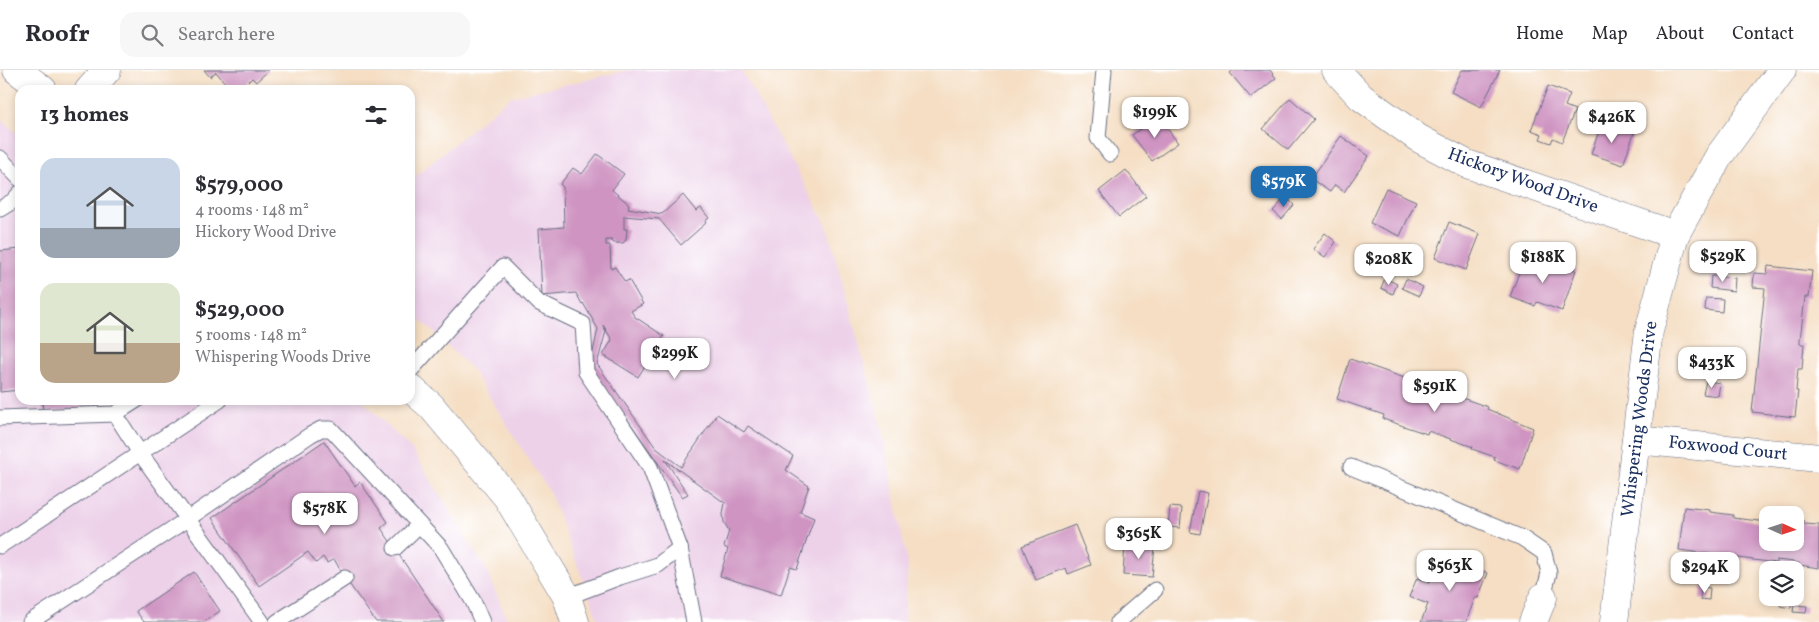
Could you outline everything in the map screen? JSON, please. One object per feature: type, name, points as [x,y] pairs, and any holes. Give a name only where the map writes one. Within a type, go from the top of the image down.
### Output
[{"type":"street","points":[[17,70],[36,85]]},
{"type":"street","points":[[94,85],[107,70]]},
{"type":"street","name":"Hickory Wood Drive","points":[[1336,70],[1361,97],[1418,138],[1467,164],[1675,235]]},
{"type":"street","name":"Whispering Woods Drive","points":[[1614,622],[1649,330],[1675,235],[1719,156],[1782,70]]},
{"type":"street","points":[[415,392],[431,406],[507,497],[571,610]]},
{"type":"street","name":"Foxwood Court","points":[[1636,440],[1819,458]]},
{"type":"street","points":[[1533,622],[1543,597]]},
{"type":"lane","points":[[1104,70],[1098,138],[1110,154]]},
{"type":"lane","points":[[0,158],[15,174]]},
{"type":"lane","points":[[0,209],[15,199]]},
{"type":"lane","points":[[415,365],[502,267],[539,303],[583,324],[586,372],[650,467],[680,548],[694,622]]},
{"type":"lane","points":[[0,418],[115,414],[129,405]]},
{"type":"lane","points":[[0,546],[212,405]]},
{"type":"lane","points":[[115,414],[140,453],[189,518],[262,622]]},
{"type":"lane","points":[[30,622],[321,429],[331,429],[441,548],[473,601],[482,622]]},
{"type":"lane","points":[[1351,467],[1522,538],[1544,553],[1549,572],[1543,597]]},
{"type":"lane","points":[[395,548],[419,525]]},
{"type":"lane","points":[[571,610],[620,577],[658,565],[680,548]]},
{"type":"lane","points":[[278,622],[345,578]]},
{"type":"lane","points":[[1118,622],[1155,590]]},
{"type":"shaded area","points":[[629,70],[741,70],[827,226],[881,425],[908,567],[904,622],[599,622],[550,493],[471,368],[415,315],[415,177],[510,97]]},
{"type":"shaded area","points":[[0,119],[15,132],[15,405],[367,405],[413,451],[487,571],[508,622],[0,622]]},
{"type":"building","points":[[204,70],[269,70],[256,82],[252,78],[245,85],[227,85],[216,72],[210,77]]},
{"type":"building","points":[[1233,70],[1270,70],[1276,78],[1251,98],[1230,73]]},
{"type":"building","points":[[1462,70],[1500,70],[1481,107],[1451,92]]},
{"type":"building","points":[[1548,86],[1570,94],[1565,106],[1575,110],[1562,142],[1553,138],[1551,143],[1540,139],[1542,134],[1531,130]]},
{"type":"building","points":[[1290,98],[1314,119],[1288,150],[1263,129]]},
{"type":"building","points":[[1158,116],[1178,143],[1152,161],[1132,135]]},
{"type":"building","points":[[1602,122],[1634,133],[1623,165],[1591,154]]},
{"type":"building","points":[[1341,136],[1369,156],[1344,192],[1335,185],[1330,192],[1311,179]]},
{"type":"building","points":[[597,154],[624,174],[612,190],[629,204],[628,208],[662,214],[683,195],[696,211],[701,208],[709,218],[705,221],[706,223],[681,245],[659,219],[624,216],[624,229],[627,229],[626,240],[623,243],[614,243],[611,240],[606,240],[606,245],[610,245],[611,269],[615,267],[625,282],[629,280],[643,304],[631,311],[635,317],[664,336],[638,377],[603,355],[612,340],[603,325],[606,331],[597,364],[656,448],[681,467],[717,414],[744,432],[748,426],[793,456],[786,470],[809,486],[800,512],[814,518],[797,569],[790,567],[781,595],[720,576],[728,549],[724,547],[729,531],[724,522],[725,503],[665,460],[688,494],[682,497],[590,366],[598,329],[583,303],[576,293],[542,296],[539,229],[564,227],[563,187],[560,184],[573,168],[582,174]]},
{"type":"building","points":[[1126,170],[1146,196],[1119,217],[1099,191]]},
{"type":"building","points":[[1386,188],[1416,201],[1400,236],[1370,223]]},
{"type":"building","points":[[1286,197],[1294,205],[1282,219],[1273,211]]},
{"type":"building","points":[[1449,222],[1480,234],[1466,270],[1435,258]]},
{"type":"building","points":[[1325,233],[1336,242],[1325,257],[1313,249]]},
{"type":"building","points":[[15,250],[15,390],[0,392],[0,251]]},
{"type":"building","points":[[1525,256],[1550,265],[1551,261],[1576,270],[1562,311],[1537,302],[1535,306],[1510,297]]},
{"type":"building","points":[[1768,266],[1812,271],[1809,297],[1805,297],[1800,340],[1800,344],[1804,344],[1802,369],[1798,369],[1795,417],[1752,412],[1765,288],[1753,287],[1754,273],[1767,274]]},
{"type":"building","points":[[1711,276],[1735,278],[1734,291],[1710,288]]},
{"type":"building","points":[[1385,278],[1397,284],[1393,294],[1381,288]]},
{"type":"building","points":[[1406,279],[1423,287],[1419,296],[1402,288]]},
{"type":"building","points":[[1706,298],[1723,299],[1722,312],[1705,310]]},
{"type":"building","points":[[1350,359],[1488,407],[1487,409],[1533,428],[1520,469],[1494,460],[1495,457],[1472,449],[1473,447],[1428,431],[1427,434],[1383,419],[1384,415],[1337,399]]},
{"type":"building","points":[[1706,381],[1720,383],[1718,396],[1703,394]]},
{"type":"building","points":[[42,405],[96,405],[96,408],[43,412]]},
{"type":"building","points":[[324,441],[355,486],[360,482],[388,522],[381,528],[444,622],[376,622],[334,559],[327,563],[323,557],[316,563],[308,552],[259,586],[212,518]]},
{"type":"building","points":[[1198,491],[1208,493],[1200,534],[1190,532]]},
{"type":"building","points":[[1170,507],[1182,508],[1180,528],[1168,527]]},
{"type":"building","points":[[1684,507],[1733,515],[1733,518],[1759,521],[1759,551],[1804,551],[1804,524],[1819,525],[1819,568],[1804,566],[1804,561],[1761,561],[1679,550]]},
{"type":"building","points":[[1075,525],[1091,565],[1068,574],[1066,568],[1036,580],[1022,546]]},
{"type":"building","points":[[1125,544],[1155,546],[1152,577],[1123,575]]},
{"type":"building","points":[[1446,557],[1488,573],[1478,598],[1475,598],[1466,622],[1421,622],[1428,604],[1409,597],[1417,578],[1430,583],[1433,575],[1439,577]]},
{"type":"building","points":[[194,572],[220,611],[204,622],[144,622],[136,611]]},
{"type":"building","points":[[1701,587],[1710,588],[1709,600],[1700,599]]},
{"type":"building","points":[[1794,606],[1807,606],[1806,613],[1793,612]]}]
